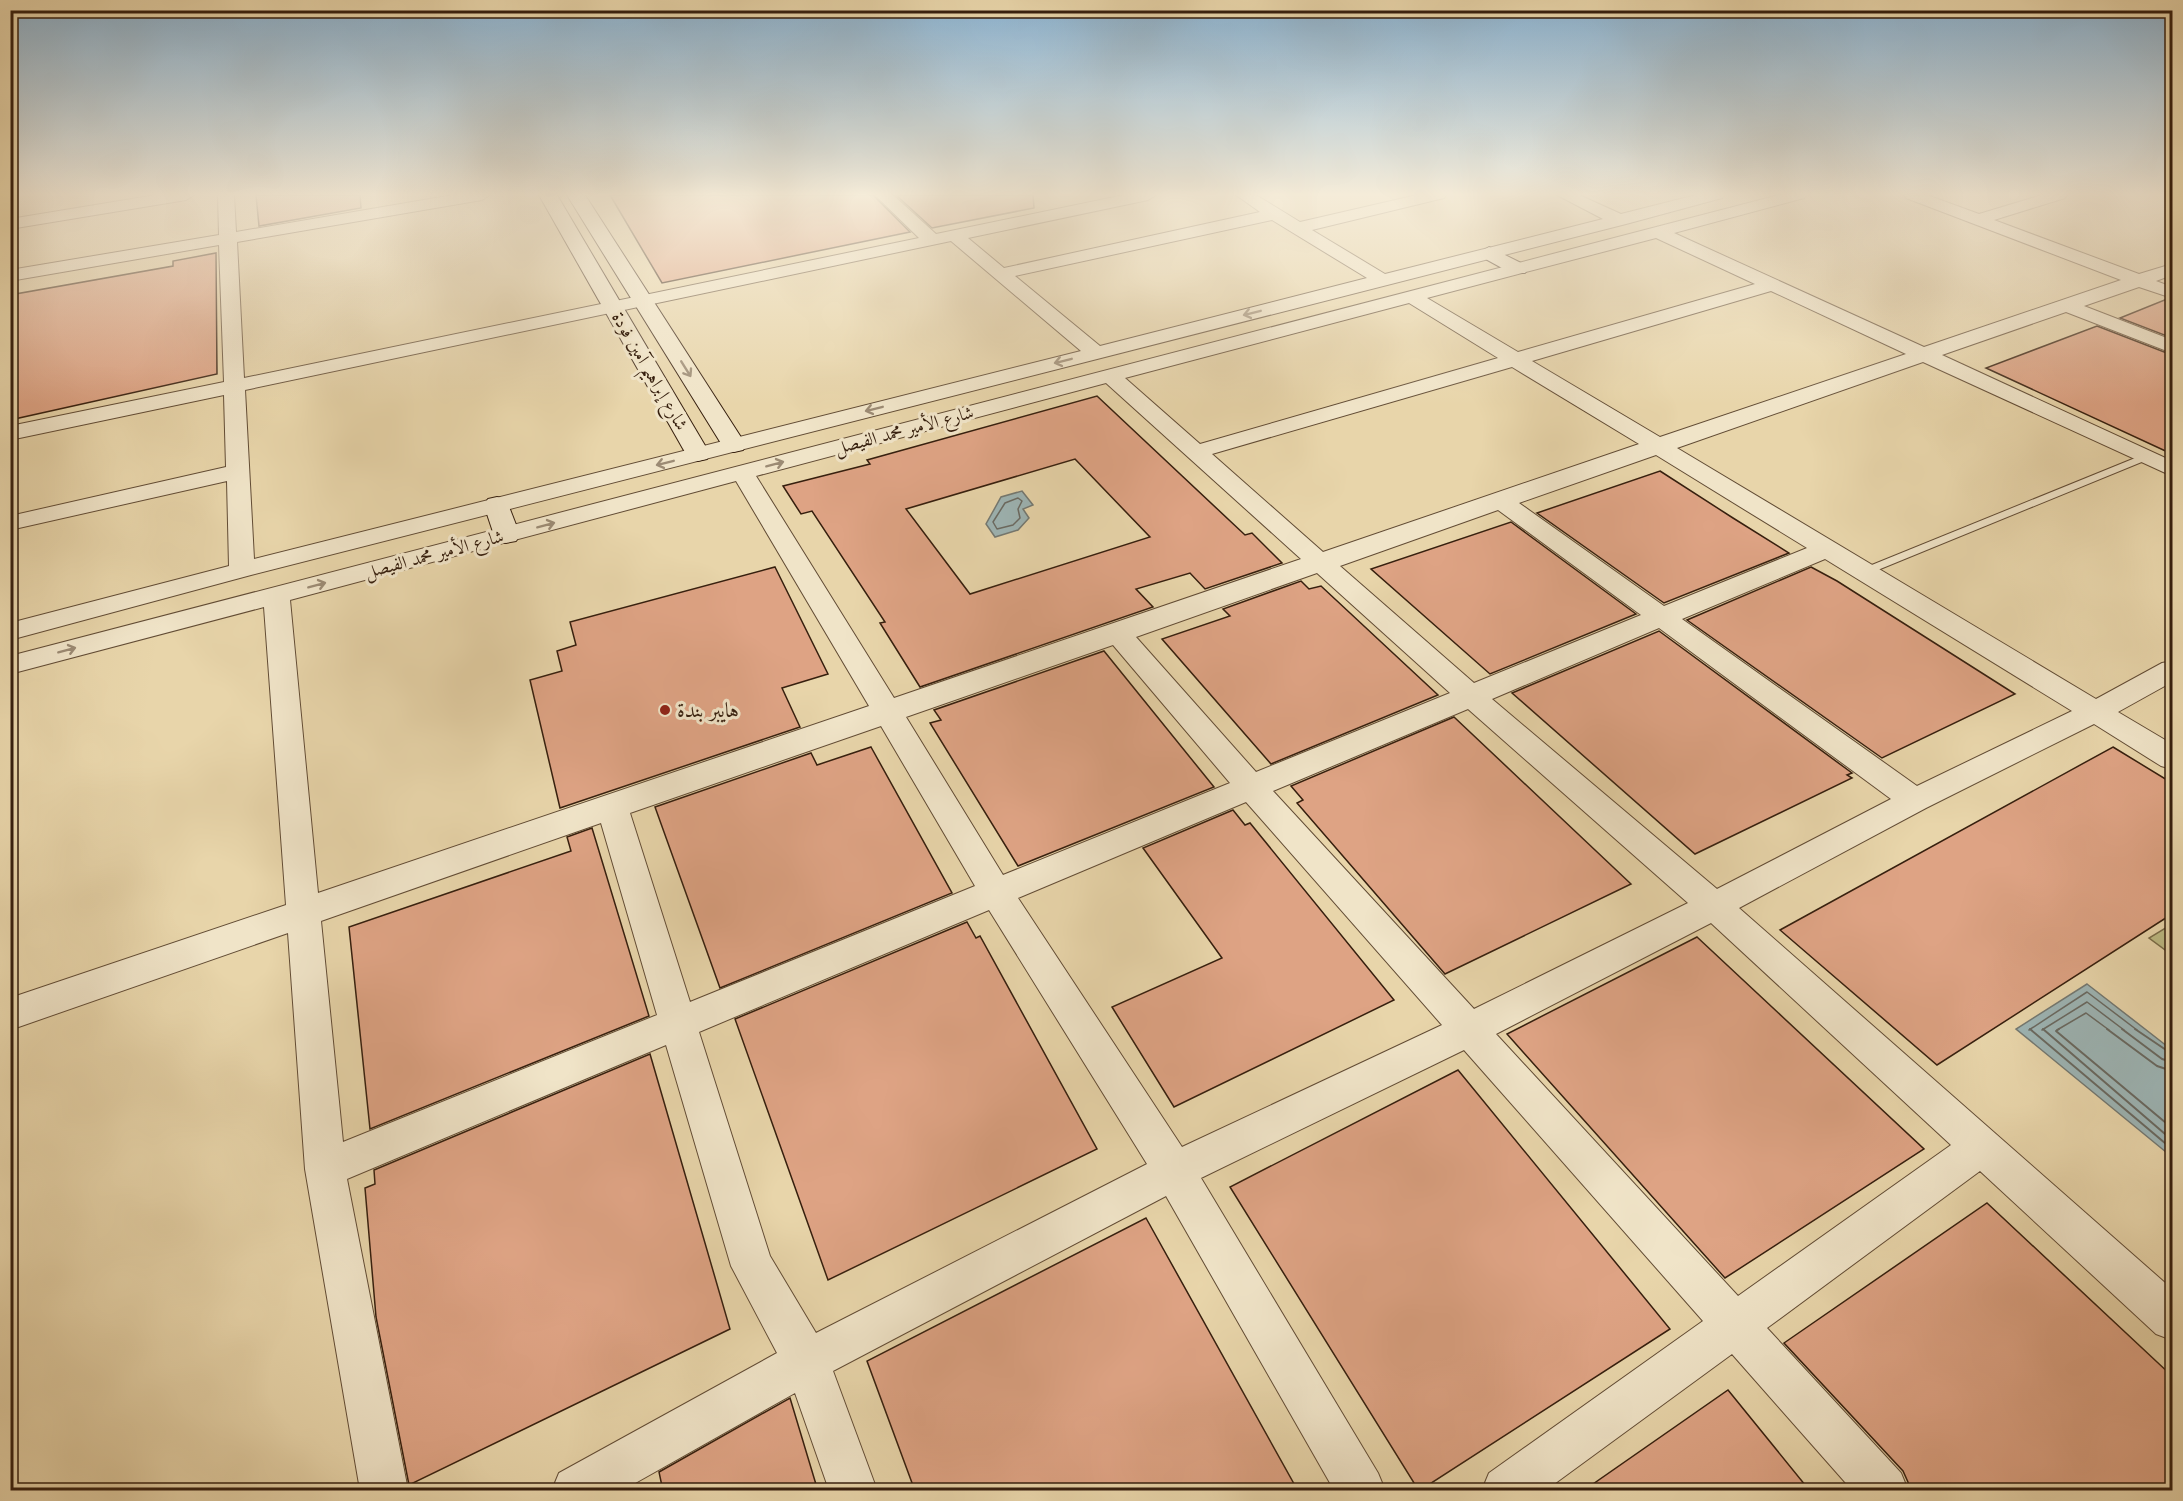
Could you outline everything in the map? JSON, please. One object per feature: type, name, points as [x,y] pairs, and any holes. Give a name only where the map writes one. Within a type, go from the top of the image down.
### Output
[{"type":"street","points":[[10,276],[75,265]]},
{"type":"street","points":[[229,265],[242,570]]},
{"type":"street","name":"شارع إبراهيم آمين فودة","points":[[589,265],[698,454]]},
{"type":"street","name":"شارع إبراهيم آمين فودة","points":[[620,265],[739,459]]},
{"type":"street","points":[[10,433],[813,265]]},
{"type":"street","points":[[990,265],[1103,364],[1196,452],[1471,696],[1714,906],[2172,1318]]},
{"type":"street","points":[[1001,274],[1042,265]]},
{"type":"street","points":[[1358,265],[1382,280]]},
{"type":"street","name":"شارع الأمير محمد الفيصل","points":[[10,665],[506,535],[739,459],[1103,364],[1382,280],[1441,265]]},
{"type":"street","points":[[1511,265],[1518,269]]},
{"type":"street","name":"شارع الأمير محمد الفيصل","points":[[1103,364],[1412,297],[1533,265]]},
{"type":"street","points":[[1729,265],[2172,469]]},
{"type":"street","points":[[2100,265],[2172,293]]},
{"type":"street","points":[[10,1014],[2172,269]]},
{"type":"street","points":[[1196,452],[1772,285]]},
{"type":"street","points":[[1412,297],[2172,758]]},
{"type":"street","points":[[2067,306],[2172,347]]},
{"type":"street","points":[[637,348],[668,341]]},
{"type":"street","name":"شارع الأمير محمد الفيصل","points":[[10,632],[242,570],[698,454],[739,459]]},
{"type":"street","points":[[739,459],[887,712],[996,892],[1174,1171],[1361,1491]]},
{"type":"street","points":[[10,523],[238,471]]},
{"type":"street","points":[[1501,501],[1915,800]]},
{"type":"street","points":[[497,506],[506,535]]},
{"type":"street","points":[[326,1169],[677,1022],[1827,549]]},
{"type":"street","points":[[276,595],[326,1169],[384,1491]]},
{"type":"street","points":[[1118,633],[1251,787],[1884,1491]]},
{"type":"street","points":[[576,1491],[807,1361],[1174,1171],[1470,1029],[1714,906],[1915,800],[2097,711],[2172,670]]},
{"type":"street","points":[[612,807],[752,1266],[807,1361],[853,1491]]},
{"type":"street","points":[[1506,1491],[1982,1146]]},
{"type":"lane","points":[[1863,571],[2145,457]]},
{"type":"shaded area","points":[[2172,924],[2172,955],[2149,938]]},
{"type":"water","points":[[1022,491],[1033,505],[1023,509],[1029,518],[1018,530],[995,537],[986,524],[1001,497]]},
{"type":"water","points":[[2087,984],[2172,1050],[2172,1157],[2016,1029]]},
{"type":"building","points":[[216,265],[217,374],[10,420],[10,295],[173,266]]},
{"type":"building","points":[[651,265],[749,265],[662,283]]},
{"type":"building","points":[[2167,299],[2172,300],[2172,338],[2120,318]]},
{"type":"building","points":[[2097,326],[2172,355],[2172,454],[1986,368]]},
{"type":"building","points":[[1097,396],[1245,535],[1252,533],[1282,563],[1205,589],[1190,573],[1136,589],[1153,607],[920,687],[880,623],[885,622],[812,511],[801,514],[783,486],[870,464],[867,460]],"holes":[[[1075,459],[1150,537],[970,594],[906,509]]]},
{"type":"building","points":[[1660,471],[1789,553],[1664,603],[1537,513]]},
{"type":"building","points":[[1511,522],[1636,614],[1490,674],[1371,569]]},
{"type":"building","name":"هايبر بندة","points":[[775,567],[828,674],[782,688],[800,727],[560,808],[530,680],[562,671],[557,651],[576,645],[570,622]]},
{"type":"building","points":[[1811,567],[1837,581],[2015,694],[1882,758],[1687,620]]},
{"type":"building","points":[[1301,581],[1309,589],[1321,586],[1438,695],[1271,764],[1162,639],[1230,616],[1223,609]]},
{"type":"building","points":[[1659,631],[1852,773],[1847,775],[1852,778],[1695,854],[1512,693]]},
{"type":"building","points":[[1104,651],[1214,787],[1018,866],[930,723],[941,720],[934,710]]},
{"type":"building","points":[[1454,717],[1631,884],[1445,974],[1297,803],[1303,800],[1291,786]]},
{"type":"building","points":[[871,747],[952,893],[720,988],[655,807],[811,753],[817,765]]},
{"type":"building","points":[[2113,747],[2172,783],[2172,914],[1937,1065],[1780,930]]},
{"type":"building","points":[[1233,810],[1245,825],[1250,823],[1394,1000],[1174,1107],[1112,1007],[1222,958],[1143,848]]},
{"type":"building","points":[[592,828],[649,1016],[370,1129],[349,927],[571,851],[567,837]]},
{"type":"building","points":[[967,922],[976,938],[980,936],[1097,1149],[828,1280],[735,1019]]},
{"type":"building","points":[[1697,937],[1924,1149],[1725,1278],[1507,1034]]},
{"type":"building","points":[[650,1054],[730,1329],[409,1485],[376,1317],[365,1188],[375,1184],[374,1170]]},
{"type":"building","points":[[1458,1070],[1670,1329],[1419,1491],[1230,1187]]},
{"type":"building","points":[[1987,1203],[2172,1376],[2172,1491],[1912,1491],[1903,1471],[1784,1343]]},
{"type":"building","points":[[1146,1218],[1298,1491],[915,1491],[867,1361]]},
{"type":"building","points":[[1728,1390],[1810,1491],[1583,1491]]},
{"type":"building","points":[[790,1398],[818,1491],[663,1491],[659,1472]]},
{"type":"place","name":"هايبر بندة","points":[[665,710]]}]
